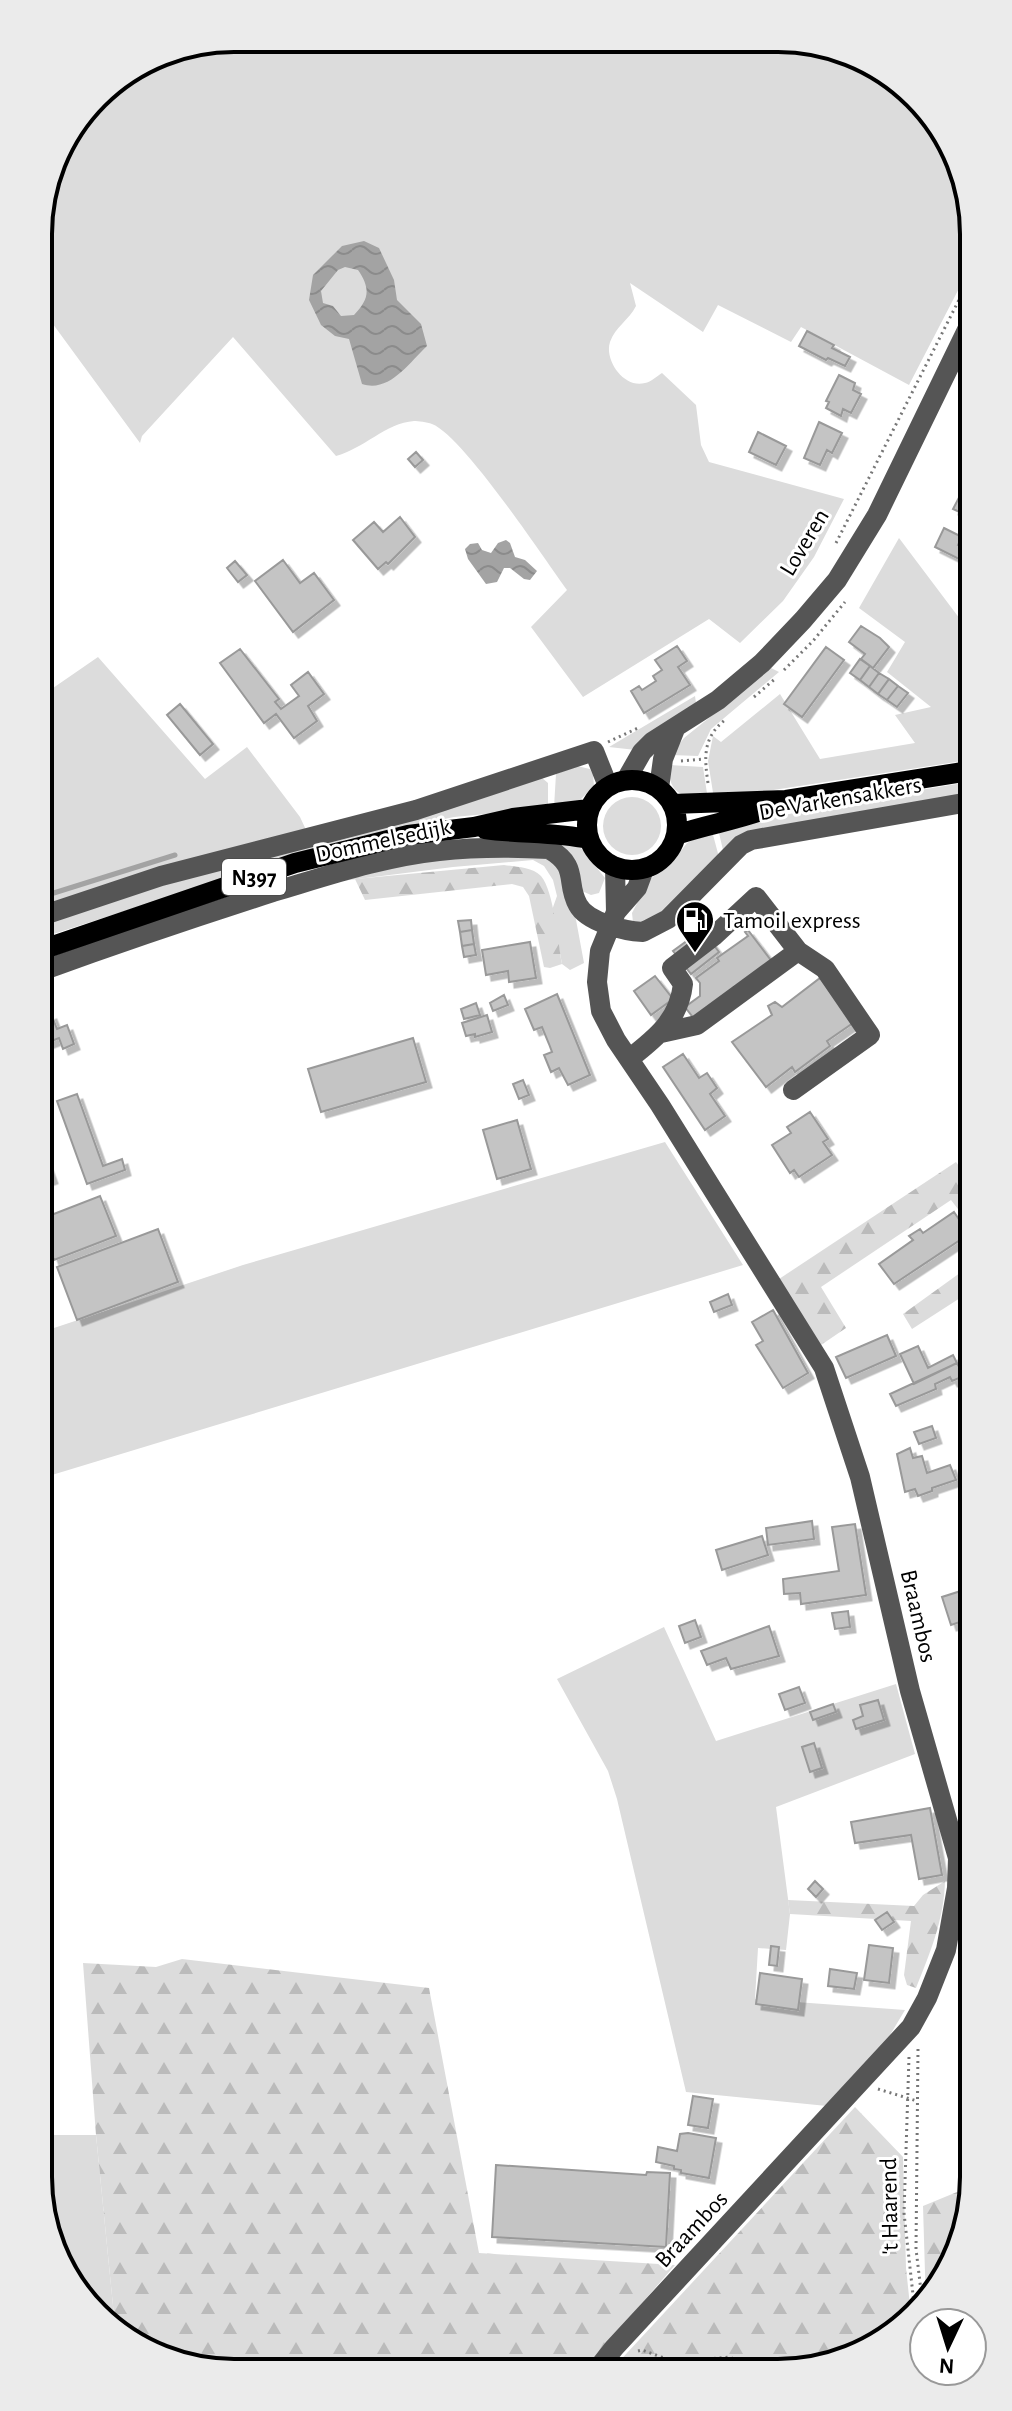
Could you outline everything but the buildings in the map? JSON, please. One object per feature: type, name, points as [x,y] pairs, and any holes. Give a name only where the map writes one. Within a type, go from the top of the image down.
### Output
[{"type":"main road","points":[[672,804],[786,800],[960,772]]},
{"type":"main road","points":[[638,780],[659,788],[672,804],[677,825],[676,835],[665,856],[644,869],[631,870],[615,867],[603,860],[588,839],[586,824],[589,809],[601,792],[617,783],[638,780]]},
{"type":"main road","points":[[676,835],[751,816],[786,800]]},
{"type":"main road","name":"Dommelsedijk","points":[[52,946],[295,863],[408,835],[589,809]]},
{"type":"main road","name":"Dommelsedijk","points":[[474,827],[588,839]]},
{"type":"street","name":"Loveren","points":[[617,783],[652,742],[718,700],[762,663],[837,580],[877,515],[960,344]]},
{"type":"street","points":[[659,788],[663,759],[675,729]]},
{"type":"street","points":[[594,751],[617,783]]},
{"type":"street","name":"Dommelsedijk","points":[[52,912],[161,876],[416,810],[594,751]]},
{"type":"street","name":"De Varkensakkers","points":[[614,918],[638,932],[652,929],[668,919],[741,845],[751,840],[960,804]]},
{"type":"street","name":"Dommelsedijk","points":[[52,967],[151,931],[296,885],[375,863],[437,851],[549,849],[568,866],[578,905],[589,916],[614,918]]},
{"type":"street","name":"Braambos","points":[[614,918],[615,867]]},
{"type":"street","name":"Braambos","points":[[605,2359],[860,2084],[915,2020],[946,1950],[957,1888],[958,1858],[910,1691],[860,1477],[824,1368],[605,1019],[598,991],[598,961],[614,918],[637,888],[644,869]]},
{"type":"street","points":[[629,1059],[661,1033],[681,1000],[683,984],[672,968],[715,935],[756,897],[798,951],[825,969],[870,1035],[793,1090]]},
{"type":"street","points":[[661,1033],[697,1025],[798,951]]},
{"type":"path","name":"Loveren","points":[[833,549],[960,298]]},
{"type":"path","points":[[594,751],[642,727]]},
{"type":"path","name":"'t Haarend","points":[[913,2299],[904,2213],[907,2098],[915,2020]]},
{"type":"path","name":"'t Haarend","points":[[915,2020],[916,2249],[921,2289]]},
{"type":"path","points":[[860,2084],[917,2101]]},
{"type":"path","points":[[614,2348],[626,2354],[642,2350],[667,2359]]},
{"type":"path","points":[[708,2359],[733,2359]]},
{"type":"green space","points":[[222,52],[790,52],[814,55],[859,71],[907,105],[936,143],[954,187],[960,234],[960,286],[909,385],[801,327],[791,342],[718,305],[703,332],[630,283],[636,306],[610,342],[610,357],[617,372],[637,384],[662,373],[696,405],[701,445],[709,462],[844,499],[814,557],[783,601],[740,643],[709,619],[583,697],[531,627],[567,590],[482,473],[446,433],[432,424],[414,421],[394,426],[336,456],[233,337],[142,436],[140,443],[52,323],[52,222],[66,164],[90,123],[114,97],[133,83],[175,62]]},
{"type":"green space","points":[[899,538],[960,619],[960,761],[714,799],[708,761],[713,736],[721,742],[780,694],[820,759],[915,743],[895,715],[931,707],[887,672],[905,642],[859,608]]},
{"type":"green space","points":[[98,657],[205,779],[247,747],[300,817],[307,832],[52,905],[52,689]]},
{"type":"green space","points":[[771,668],[779,672],[711,729],[698,756],[671,755],[684,738]]},
{"type":"green space","points":[[695,696],[696,703],[636,750],[609,747]]},
{"type":"green space","points":[[669,765],[703,767],[708,800],[679,793],[671,783]]},
{"type":"green space","points":[[577,766],[590,769],[594,786],[578,802],[554,807],[556,774]]},
{"type":"green space","points":[[541,777],[548,783],[548,808],[454,817],[348,839],[52,934],[52,917],[162,882]]},
{"type":"green space","points":[[960,783],[960,802],[723,850],[718,829],[846,802]]},
{"type":"green space","points":[[632,797],[653,805],[661,826],[653,847],[632,855],[611,847],[603,826],[611,805]]},
{"type":"green space","points":[[712,831],[720,861],[657,922],[633,922],[632,913],[649,880],[673,861],[687,843]]},
{"type":"green space","points":[[553,839],[581,848],[605,878],[599,893],[591,895],[582,891]]},
{"type":"green space","points":[[540,853],[567,871],[584,963],[570,970],[562,964],[552,910],[557,896],[553,880],[544,866],[533,860],[318,884],[412,861]]},
{"type":"green space","points":[[504,865],[524,868],[541,876],[552,905],[562,964],[544,967],[529,896],[523,887],[512,884],[365,900],[355,879]]},
{"type":"green space","points":[[665,1142],[743,1265],[52,1475],[52,1329],[243,1265]]},
{"type":"green space","points":[[956,1162],[960,1167],[960,1212],[951,1200],[821,1287],[846,1328],[821,1345],[779,1279]]},
{"type":"green space","points":[[960,1273],[960,1298],[912,1329],[903,1314]]},
{"type":"green space","points":[[664,1627],[716,1741],[896,1684],[915,1754],[776,1807],[790,1914],[786,1950],[758,1948],[755,1999],[905,2010],[887,2040],[827,2106],[686,2092],[617,1799],[608,1771],[557,1679]]},
{"type":"green space","points":[[945,1881],[939,1923],[916,1988],[907,1985],[904,1975],[911,1921],[790,1914],[788,1900],[914,1906],[923,1895]]},
{"type":"green space","points":[[182,1959],[429,1988],[479,2253],[675,2265],[594,2359],[234,2359],[198,2356],[143,2335],[114,2313],[83,1963],[156,1967]]},
{"type":"green space","points":[[855,2107],[903,2157],[910,2303],[869,2335],[848,2345],[825,2353],[778,2359],[621,2359]]},
{"type":"green space","points":[[52,2135],[96,2135],[114,2313],[76,2268],[58,2224],[54,2201]]},
{"type":"green space","points":[[960,2191],[957,2213],[946,2247],[925,2283],[923,2206]]},
{"type":"water","points":[[364,241],[379,248],[394,280],[397,300],[421,324],[427,346],[398,375],[381,384],[362,384],[349,339],[335,336],[321,325],[309,300],[313,275],[342,246]],"holes":[[[345,267],[358,270],[365,283],[365,299],[354,315],[341,316],[333,306],[323,303],[321,291],[338,270]]]},
{"type":"water","points":[[506,540],[515,557],[525,560],[537,571],[530,580],[510,568],[504,568],[497,582],[486,584],[468,559],[465,549],[470,544],[478,543],[482,550],[491,553],[498,543]]},
{"type":"waterway","points":[[52,894],[175,855]]},
{"type":"place","name":"Tamoil express","points":[[695,954]]}]
